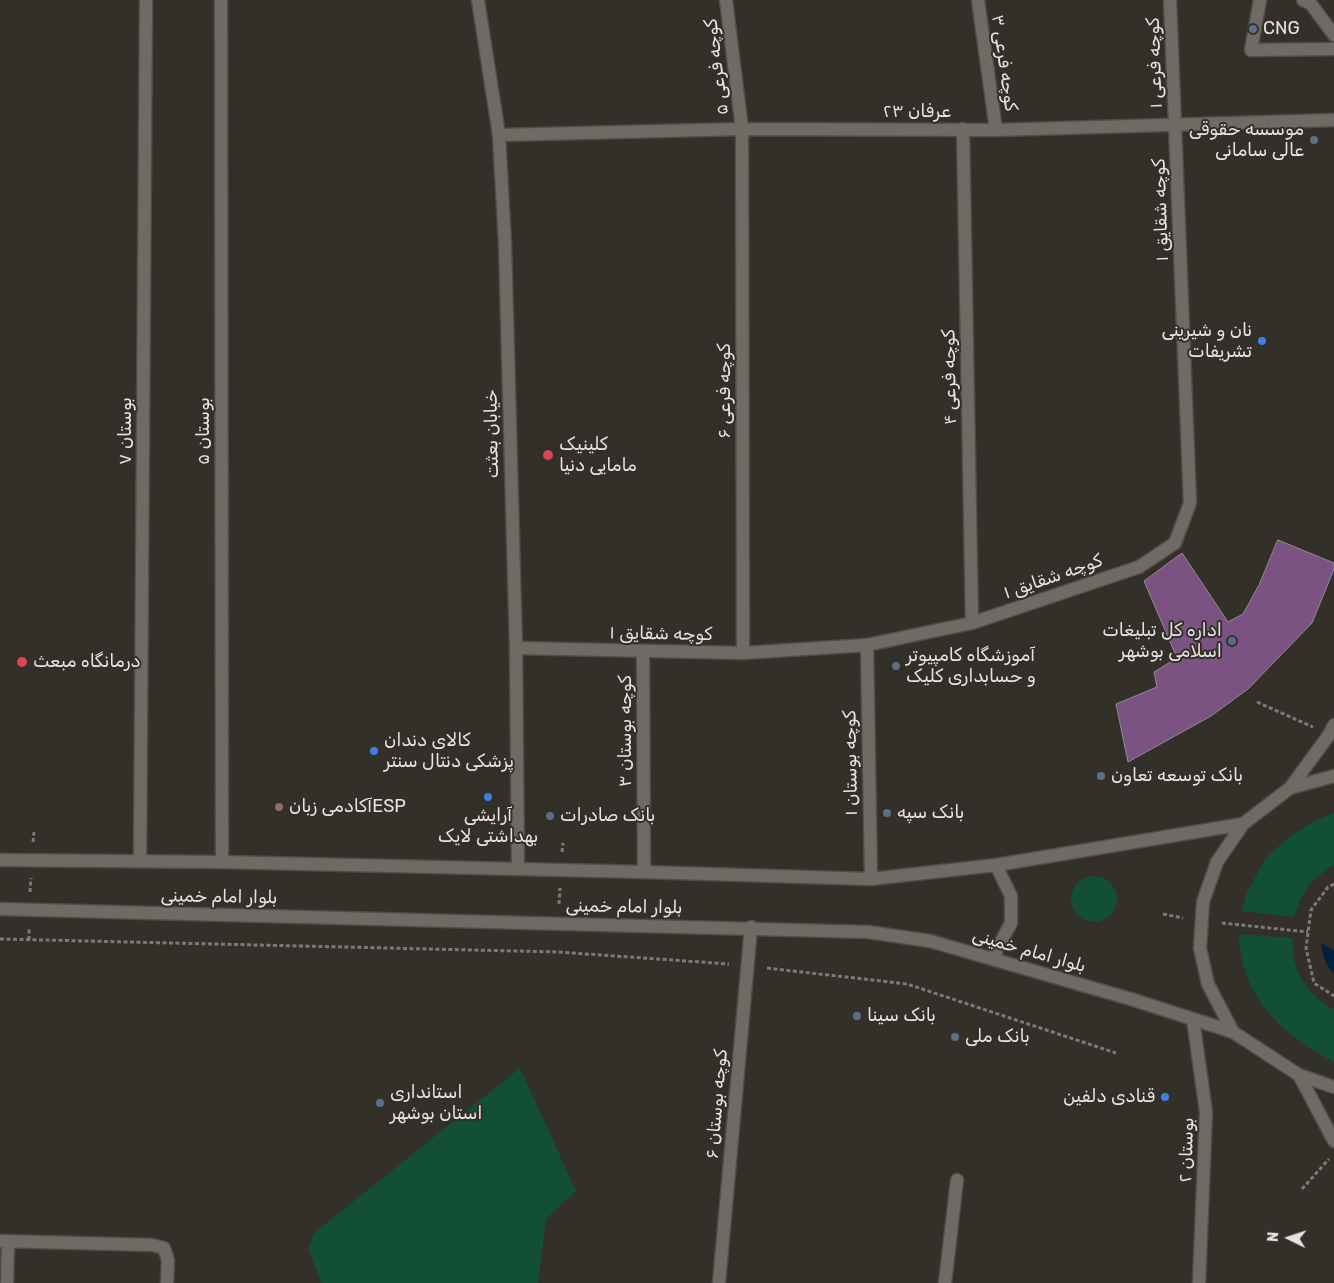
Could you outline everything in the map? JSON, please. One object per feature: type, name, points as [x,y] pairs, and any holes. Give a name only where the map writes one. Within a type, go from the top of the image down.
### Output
[{"type":"street","name":"بوستان ۷","points":[[140,861],[146,0]]},
{"type":"street","name":"بوستان ۵","points":[[222,0],[222,862]]},
{"type":"street","name":"خیابان بعثت","points":[[478,0],[499,135],[505,244],[516,648],[518,869]]},
{"type":"street","name":"کوچه فرعی ۵","points":[[726,0],[742,129]]},
{"type":"street","name":"کوچه فرعی ۳","points":[[978,0],[996,130]]},
{"type":"street","name":"کوچه فرعی ۱","points":[[1170,0],[1175,124]]},
{"type":"street","points":[[1260,0],[1251,50],[1334,49]]},
{"type":"street","points":[[1303,0],[1311,4],[1334,35]]},
{"type":"street","name":"عرفان ۲۳","points":[[499,135],[742,129],[996,130],[1334,120]]},
{"type":"street","name":"کوچه شقایق ۱","points":[[516,648],[743,653],[866,645],[972,623],[1139,567],[1175,543],[1190,503],[1175,124]]},
{"type":"street","name":"کوچه فرعی ۶","points":[[742,129],[743,653]]},
{"type":"street","name":"کوچه فرعی ۴","points":[[963,129],[972,623]]},
{"type":"street","name":"کوچه بوستان ۱","points":[[866,645],[871,879]]},
{"type":"street","name":"کوچه بوستان ۳","points":[[643,651],[644,872]]},
{"type":"street","points":[[1332,730],[1290,788],[1243,824],[1217,862],[1203,902],[1200,948],[1208,984],[1233,1032],[1299,1076],[1334,1088]]},
{"type":"street","points":[[1290,788],[1334,776]]},
{"type":"street","name":"بلوار امام خمینی","points":[[0,860],[222,862],[871,879],[996,865],[1243,824]]},
{"type":"street","points":[[992,958],[1011,923],[1011,896],[996,865]]},
{"type":"street","name":"بلوار امام خمینی","points":[[0,909],[750,927],[868,932],[930,941],[992,958],[1233,1032]]},
{"type":"street","name":"کوچه بوستان ۶","points":[[719,1283],[750,927]]},
{"type":"street","name":"بوستان ۲","points":[[1194,1019],[1206,1112],[1200,1283]]},
{"type":"street","points":[[1299,1076],[1334,1141]]},
{"type":"street","points":[[945,1283],[957,1180]]},
{"type":"street","points":[[7,1283],[4,1242],[152,1245],[164,1248],[168,1260],[167,1283]]},
{"type":"path","points":[[1257,702],[1332,730]]},
{"type":"path","points":[[29,940],[31,860],[34,832]]},
{"type":"path","points":[[558,952],[563,843]]},
{"type":"path","points":[[1334,884],[1328,886],[1311,910],[1306,948],[1314,983],[1334,996]]},
{"type":"path","points":[[1162,914],[1202,921],[1308,932]]},
{"type":"path","points":[[0,939],[558,952],[747,965],[907,984],[1116,1053]]},
{"type":"path","points":[[1302,1189],[1334,1153]]},
{"type":"green space","points":[[1334,813],[1334,865],[1319,875],[1308,886],[1300,900],[1294,917],[1241,911],[1246,895],[1265,859],[1290,836],[1315,821]]},
{"type":"green space","points":[[1094,876],[1107,880],[1113,886],[1117,899],[1113,912],[1107,918],[1094,922],[1081,918],[1075,912],[1071,899],[1075,886],[1081,880]]},
{"type":"green space","points":[[1239,934],[1292,938],[1295,963],[1302,979],[1316,997],[1334,1009],[1334,1062],[1297,1039],[1267,1011],[1256,996],[1248,978],[1242,957]]},
{"type":"green space","points":[[520,1068],[576,1191],[546,1219],[538,1283],[321,1283],[308,1248],[314,1233]]},
{"type":"water","points":[[1321,943],[1334,950],[1334,974],[1325,960]]},
{"type":"building","name":"اداره کل تبلیغات اسلامی بوشهر","points":[[1278,540],[1334,563],[1334,569],[1312,623],[1248,689],[1211,716],[1128,762],[1116,704],[1157,687],[1154,672],[1177,658],[1144,581],[1182,553],[1228,622],[1243,614],[1259,585]]},
{"type":"place","name":"CNG","points":[[1253,29]]},
{"type":"place","name":"موسسه حقوقی عالی سامانی","points":[[1314,140]]},
{"type":"place","name":"نان و شیرینی تشریفات","points":[[1262,341]]},
{"type":"place","name":"کلینیک مامایی دنیا","points":[[548,455]]},
{"type":"place","name":"اداره کل تبلیغات اسلامی بوشهر","points":[[1232,641]]},
{"type":"place","name":"درمانگاه مبعث","points":[[22,662]]},
{"type":"place","name":"آموزشگاه کامپیوتر و حسابداری کلیک","points":[[896,666]]},
{"type":"place","name":"کالای دندان پزشکی دنتال سنتر","points":[[374,751]]},
{"type":"place","name":"بانک توسعه تعاون","points":[[1101,776]]},
{"type":"place","name":"آرایشی بهداشتی لایک","points":[[488,797]]},
{"type":"place","name":"آکادمی زبانESP","points":[[279,807]]},
{"type":"place","name":"بانک سپه","points":[[887,813]]},
{"type":"place","name":"بانک صادرات","points":[[550,816]]},
{"type":"place","name":"بانک سینا","points":[[857,1016]]},
{"type":"place","name":"بانک ملی","points":[[955,1037]]},
{"type":"place","name":"قنادی دلفین","points":[[1165,1097]]},
{"type":"place","name":"استانداری استان بوشهر","points":[[380,1103]]}]
